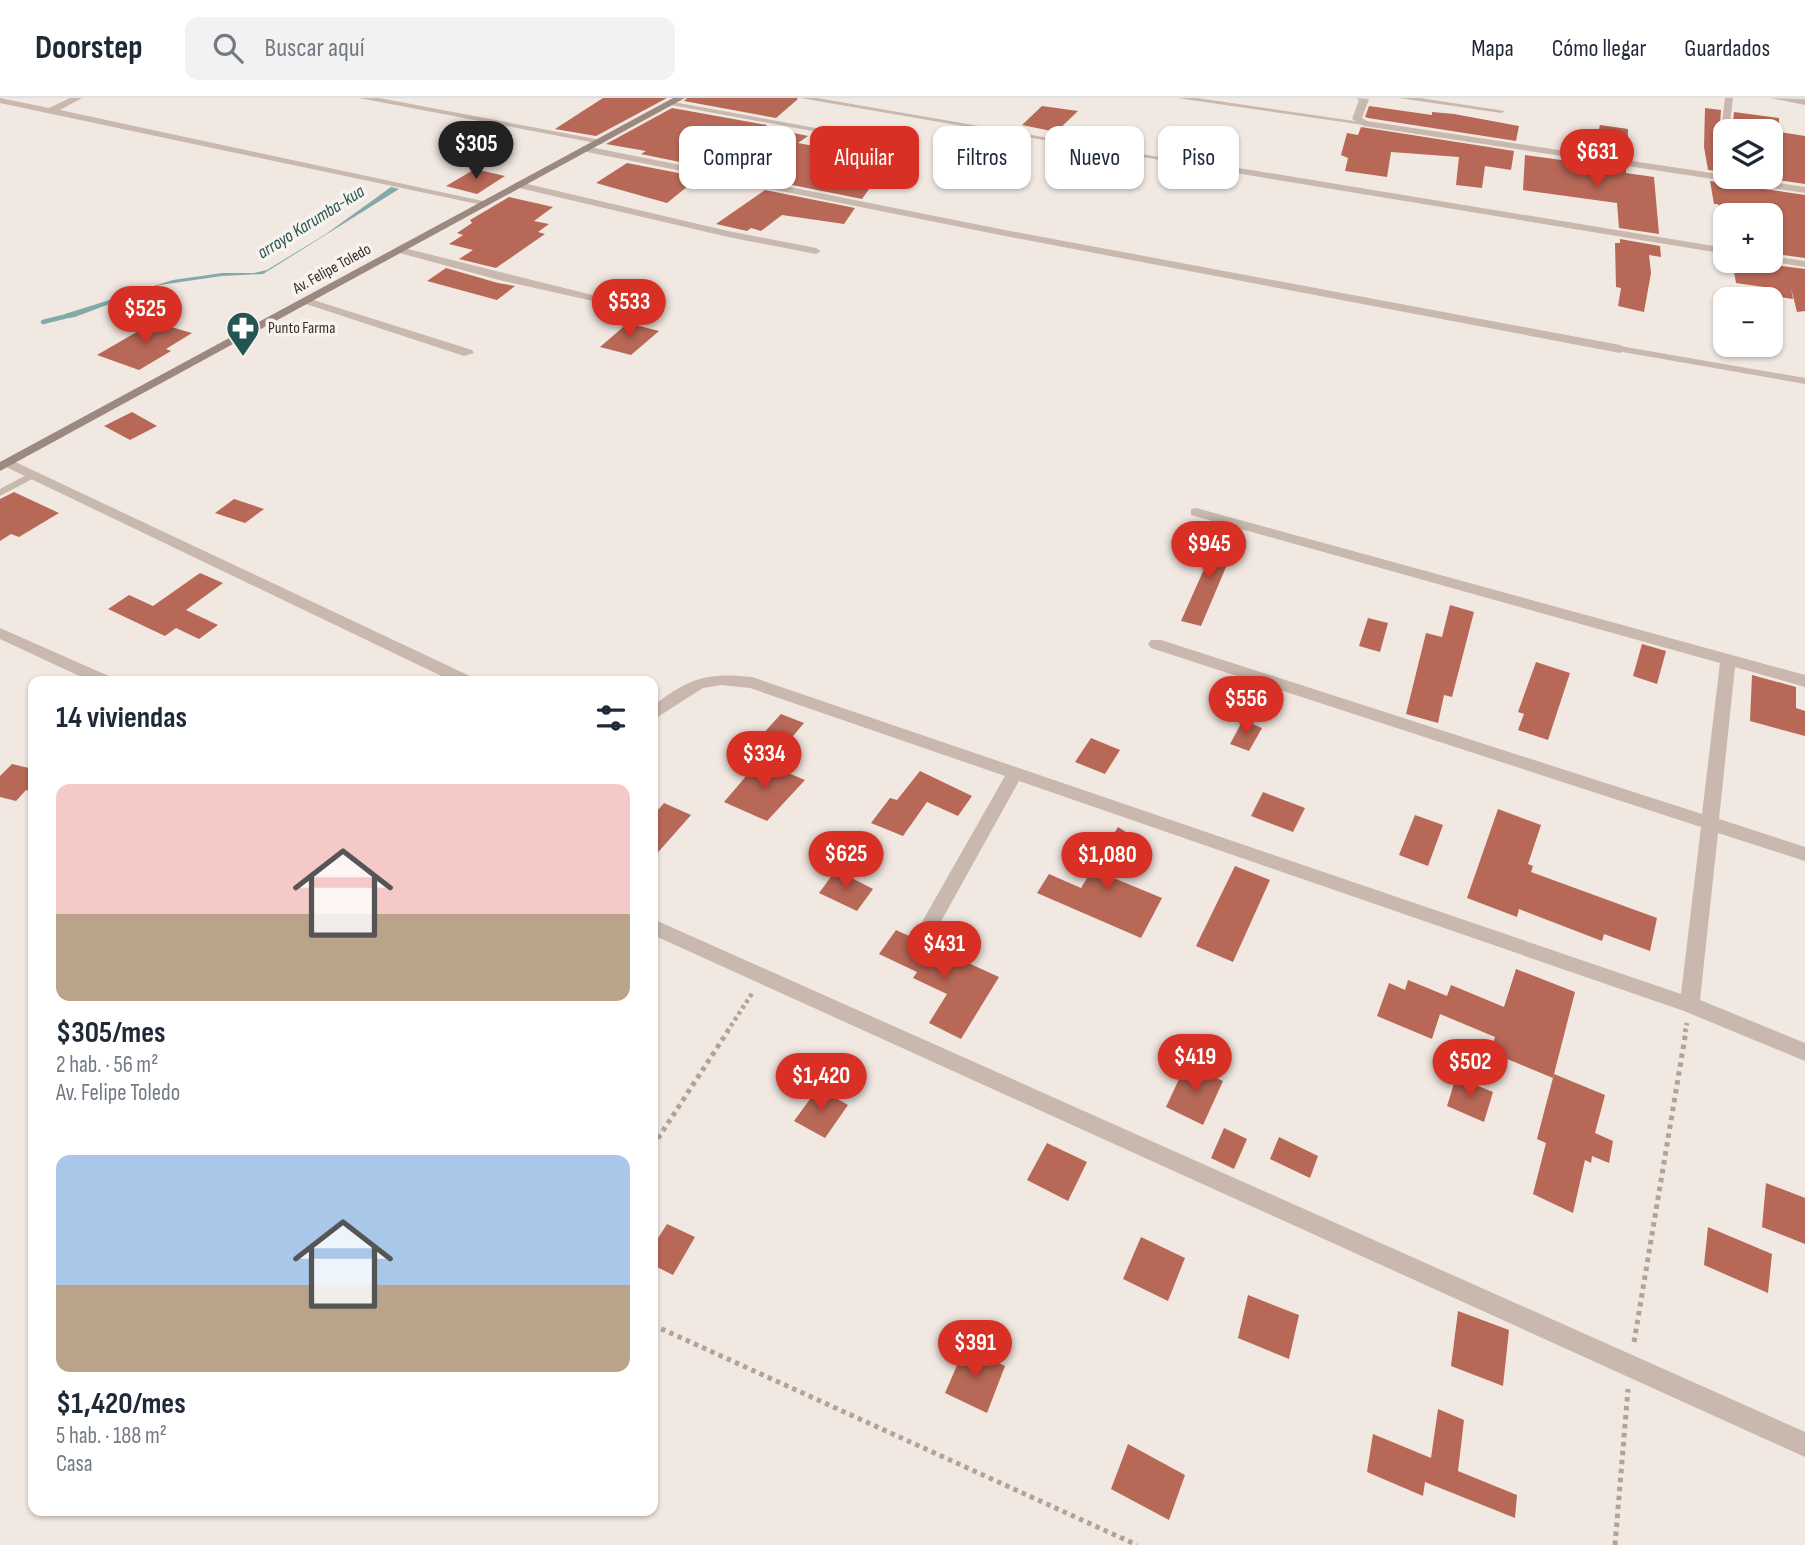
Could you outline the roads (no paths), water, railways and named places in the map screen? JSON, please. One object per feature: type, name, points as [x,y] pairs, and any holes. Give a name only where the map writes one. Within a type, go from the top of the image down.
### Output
[{"type":"main road","name":"Av. Felipe Toledo","points":[[4,465],[676,100]]},
{"type":"street","points":[[52,110],[77,98]]},
{"type":"street","points":[[364,98],[601,141]]},
{"type":"street","points":[[1361,98],[1364,99],[1357,119],[1364,123],[1805,190]]},
{"type":"street","points":[[1775,98],[1805,102]]},
{"type":"street","points":[[0,100],[487,203]]},
{"type":"street","points":[[585,149],[1005,233],[1620,349]]},
{"type":"street","points":[[1239,171],[1713,249]]},
{"type":"street","points":[[519,185],[728,234],[816,251]]},
{"type":"street","points":[[400,250],[499,277],[647,310]]},
{"type":"street","points":[[1783,260],[1805,264]]},
{"type":"street","points":[[307,301],[468,353]]},
{"type":"street","points":[[4,465],[32,475],[455,676]]},
{"type":"street","points":[[1196,512],[1805,681]]},
{"type":"street","points":[[0,634],[94,676]]},
{"type":"street","points":[[1156,644],[1805,854]]},
{"type":"street","points":[[1690,1005],[1728,659]]},
{"type":"street","points":[[658,710],[686,688],[718,678],[752,683],[1690,1005],[1805,1052]]},
{"type":"street","points":[[927,929],[1015,773]]},
{"type":"street","points":[[658,929],[1805,1445]]},
{"type":"lane","points":[[804,98],[1158,158]]},
{"type":"lane","points":[[1181,98],[1364,123]]},
{"type":"lane","points":[[1403,98],[1501,111]]},
{"type":"lane","points":[[1726,119],[1729,98]]},
{"type":"lane","points":[[676,100],[810,127]]},
{"type":"lane","points":[[1620,349],[1805,381]]},
{"type":"lane","points":[[0,493],[32,475]]},
{"type":"water","points":[[391,187],[399,189],[263,274],[222,276],[160,285],[75,317],[67,318],[65,314],[173,280],[267,270],[326,234]]},
{"type":"waterway","name":"arroyo Karumba-kua","points":[[445,157],[473,147]]},
{"type":"waterway","name":"arroyo Karumba-kua","points":[[43,322],[75,314]]},
{"type":"place","name":"Punto Farma","points":[[243,358]]}]
